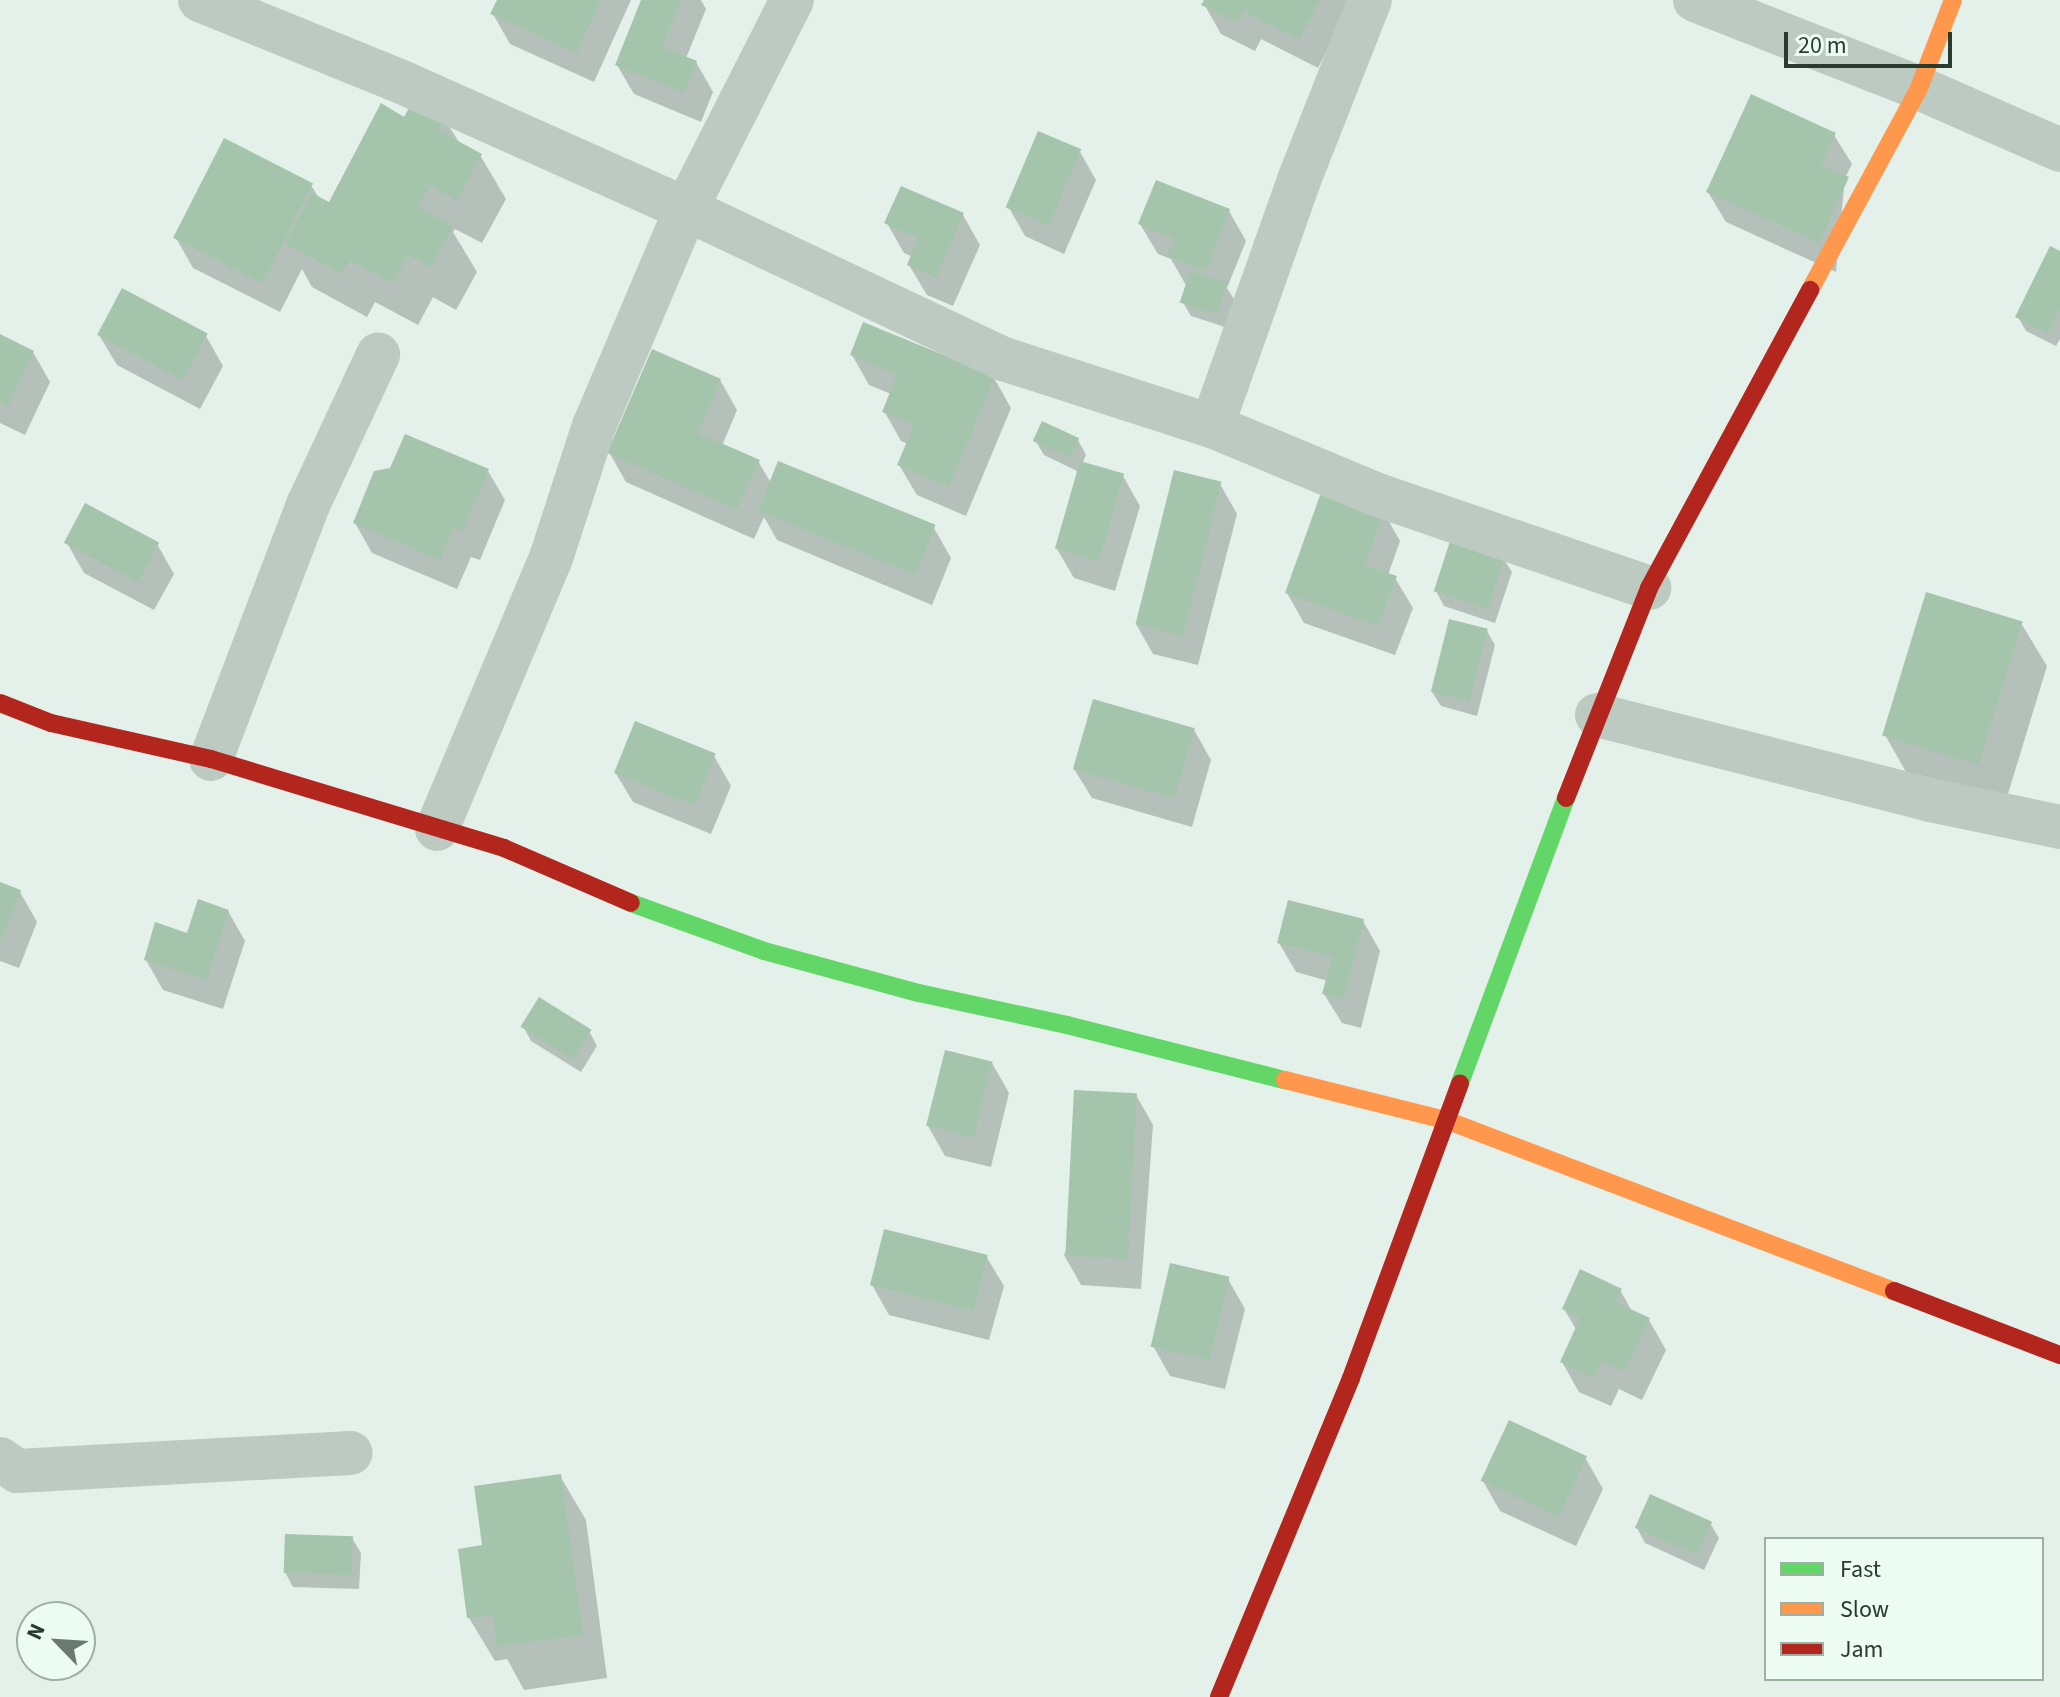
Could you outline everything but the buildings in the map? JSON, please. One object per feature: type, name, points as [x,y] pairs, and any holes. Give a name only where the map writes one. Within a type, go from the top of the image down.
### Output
[{"type":"street","points":[[200,0],[404,83],[686,209],[1004,359],[1212,426],[1375,494],[1649,588]]},
{"type":"street","points":[[437,829],[551,558],[594,426],[686,209],[792,0]]},
{"type":"street","points":[[1212,426],[1299,180],[1370,0]]},
{"type":"street","points":[[1695,0],[1919,88],[2060,150]]},
{"type":"street","points":[[1219,1697],[1351,1378],[1597,715],[1649,588],[1919,88],[1953,0]]},
{"type":"street","points":[[211,759],[308,505],[378,355]]},
{"type":"street","points":[[0,703],[51,723],[211,759],[504,848],[659,915],[764,951],[919,993],[1082,1028],[1446,1120],[2060,1355]]},
{"type":"street","points":[[1597,715],[1930,800],[2060,827]]},
{"type":"street","points":[[0,1459],[17,1471],[351,1453]]},
{"type":"traffic: fast","points":[[1460,1083],[1566,798]]},
{"type":"traffic: fast","points":[[631,903],[764,951],[919,993],[1067,1025],[1285,1080]]},
{"type":"traffic: slow","points":[[1810,290],[1919,88],[1953,0]]},
{"type":"traffic: slow","points":[[1285,1080],[1446,1120],[1894,1291]]},
{"type":"traffic: jam","points":[[1566,798],[1649,588],[1810,290]]},
{"type":"traffic: jam","points":[[0,703],[51,723],[211,759],[504,848],[631,903]]},
{"type":"traffic: jam","points":[[1219,1697],[1351,1378],[1460,1083]]},
{"type":"traffic: jam","points":[[1894,1291],[2060,1355]]}]
